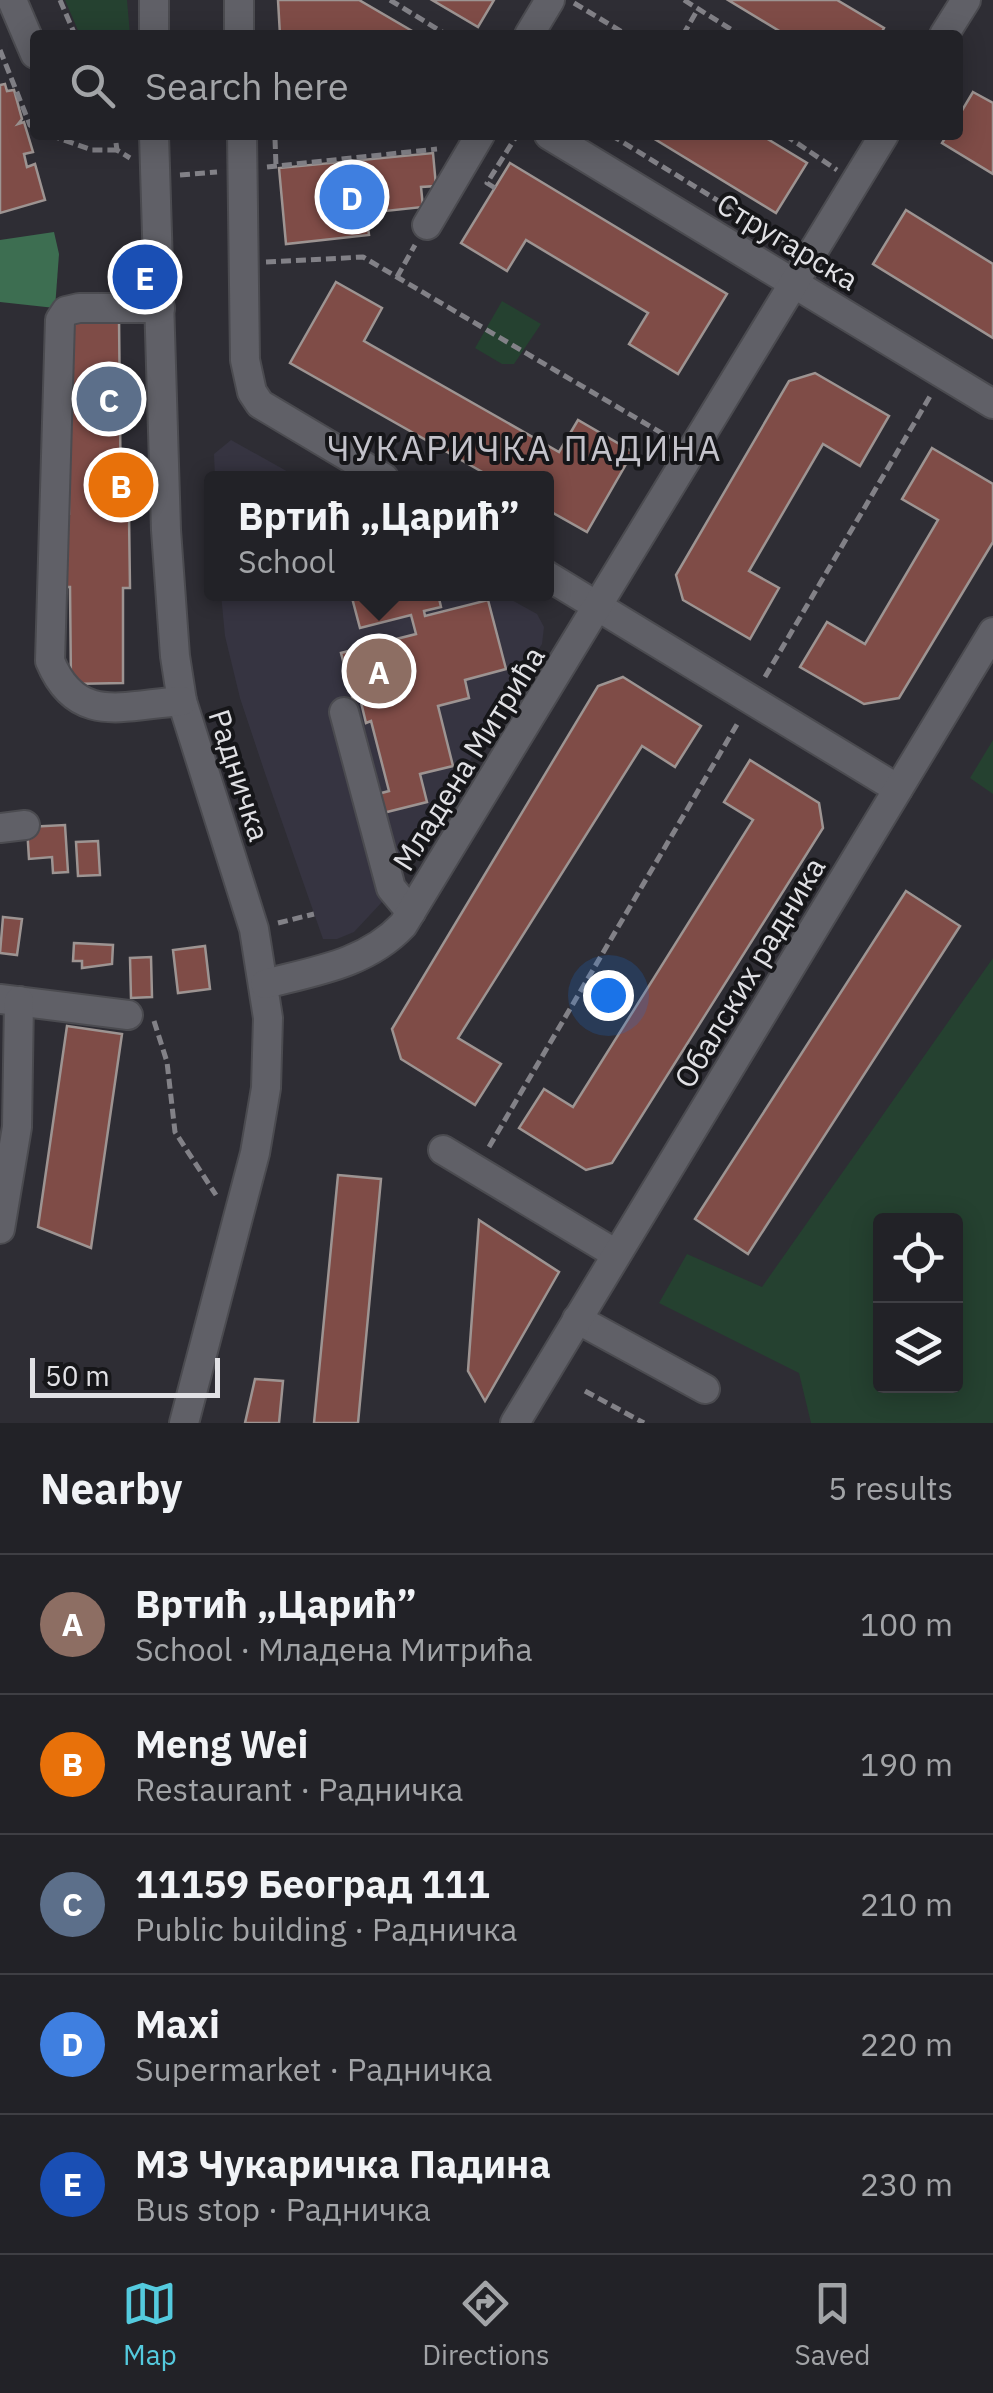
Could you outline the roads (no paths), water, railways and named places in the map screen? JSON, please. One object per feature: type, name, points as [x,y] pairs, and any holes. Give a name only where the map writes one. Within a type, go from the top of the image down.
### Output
[{"type":"street","points":[[12,0],[30,42]]},
{"type":"street","points":[[154,0],[154,30]]},
{"type":"street","points":[[239,0],[240,30]]},
{"type":"street","points":[[532,30],[550,0]]},
{"type":"street","points":[[947,30],[966,0]]},
{"type":"street","name":"Радничка","points":[[154,140],[166,530],[182,701],[243,890],[265,984],[268,1066],[241,1216],[184,1423]]},
{"type":"street","points":[[242,140],[245,360],[252,392],[271,412],[372,471]]},
{"type":"street","points":[[428,225],[477,140]]},
{"type":"street","name":"Стругарска","points":[[557,140],[993,404]]},
{"type":"street","name":"Младена Митрића","points":[[265,984],[362,956],[392,936],[412,912],[881,140]]},
{"type":"street","points":[[160,308],[79,308],[66,311],[60,320],[50,662],[64,690],[88,706],[182,701]]},
{"type":"street","points":[[554,579],[898,789]]},
{"type":"street","name":"Обалских радника","points":[[515,1423],[993,632]]},
{"type":"street","points":[[344,712],[391,888],[412,912]]},
{"type":"street","points":[[0,1229],[18,1127],[10,1000],[138,1016]]},
{"type":"street","points":[[443,1150],[616,1254]]},
{"type":"street","points":[[577,1319],[705,1389]]},
{"type":"place","name":"Maxi","points":[[352,197]]},
{"type":"place","name":"МЗ Чукаричка Падина","points":[[145,277]]},
{"type":"place","name":"11159 Београд 111","points":[[109,399]]},
{"type":"place","name":"Meng Wei","points":[[121,485]]},
{"type":"place","name":"Вртић „Царић”","points":[[379,671]]},
{"type":"district","name":"ЧУКАРИЧКА ПАДИНА","points":[[525,448]]}]
